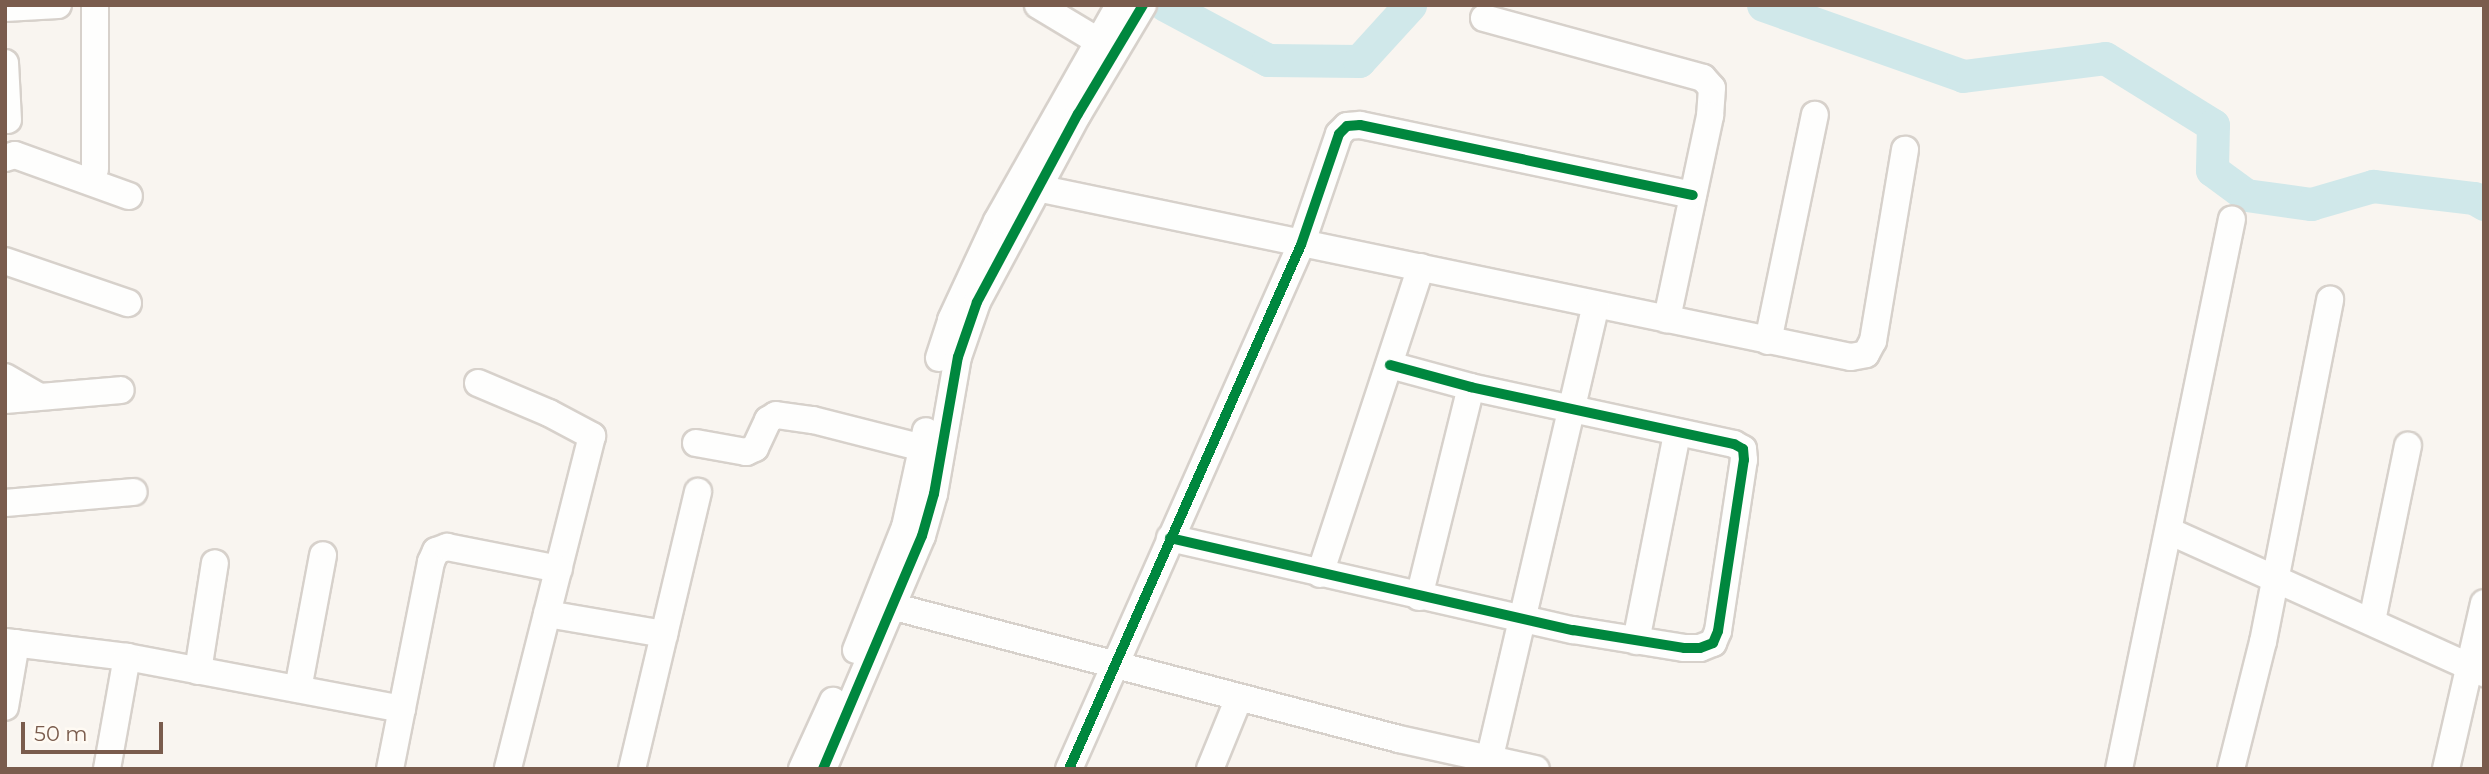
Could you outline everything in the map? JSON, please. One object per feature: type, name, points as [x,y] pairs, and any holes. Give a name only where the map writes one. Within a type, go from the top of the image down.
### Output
[{"type":"street","points":[[5,8],[58,5]]},
{"type":"street","points":[[95,5],[95,169]]},
{"type":"street","points":[[1038,5],[1113,26]]},
{"type":"street","points":[[802,769],[869,621],[905,527],[939,359],[951,320],[997,221],[1113,26],[1143,5]]},
{"type":"street","points":[[1484,18],[1703,78],[1712,88],[1710,116],[1667,319]]},
{"type":"street","points":[[823,769],[895,607],[922,536],[934,494],[958,357],[977,302],[1037,188],[1113,26]]},
{"type":"street","points":[[5,63],[8,120]]},
{"type":"street","points":[[1768,341],[1815,115]]},
{"type":"street","points":[[1069,769],[1301,245],[1339,134],[1347,126],[1360,125],[1693,195]]},
{"type":"street","points":[[1037,188],[1301,245],[1422,267],[1851,357],[1866,354],[1872,341],[1905,150]]},
{"type":"street","points":[[5,158],[16,155],[129,196]]},
{"type":"street","points":[[2119,769],[2232,219]]},
{"type":"street","points":[[5,261],[128,303]]},
{"type":"street","points":[[1320,574],[1422,267]]},
{"type":"street","points":[[2231,769],[2263,642],[2330,299]]},
{"type":"street","points":[[1489,764],[1596,305]]},
{"type":"street","points":[[1170,538],[1522,620],[1636,641],[1700,648],[1713,643],[1718,631],[1744,460],[1743,449],[1734,444],[1471,387],[1390,365]]},
{"type":"street","points":[[5,377],[38,396]]},
{"type":"street","points":[[478,383],[549,413],[592,436],[508,769]]},
{"type":"street","points":[[1419,597],[1471,387]]},
{"type":"street","points":[[5,400],[121,390]]},
{"type":"street","points":[[696,443],[746,452],[755,448],[768,420],[776,415],[813,419],[923,448]]},
{"type":"street","points":[[1636,641],[1677,433]]},
{"type":"street","points":[[2372,621],[2407,446]]},
{"type":"street","points":[[5,503],[134,492]]},
{"type":"street","points":[[632,769],[698,492]]},
{"type":"street","points":[[2169,531],[2477,670]]},
{"type":"street","points":[[390,769],[430,562],[436,551],[447,547],[559,569]]},
{"type":"street","points":[[298,689],[323,555]]},
{"type":"street","points":[[198,671],[215,563]]},
{"type":"street","points":[[2445,769],[2477,670],[2484,603]]},
{"type":"street","points":[[895,607],[1489,764],[1536,769]]},
{"type":"street","points":[[547,614],[664,634]]},
{"type":"street","points":[[5,708],[10,642],[127,657],[402,709]]},
{"type":"street","points":[[116,767],[127,657]]},
{"type":"street","points":[[1210,769],[1239,698]]},
{"type":"waterway","points":[[1165,5],[1268,60],[1359,61],[1410,5]]},
{"type":"waterway","points":[[1763,5],[1963,76],[2105,58],[2213,125],[2212,170],[2246,195],[2311,204],[2373,186],[2474,198],[2484,204]]},
{"type":"cycle path","points":[[823,769],[922,536],[934,494],[958,357],[977,302],[1078,114],[1143,5]]},
{"type":"cycle path","points":[[1069,769],[1301,245],[1339,134],[1347,126],[1360,125],[1693,195]]},
{"type":"cycle path","points":[[1170,538],[1573,630],[1684,648],[1700,648],[1713,643],[1718,631],[1744,460],[1743,449],[1734,444],[1471,387],[1390,365]]}]
